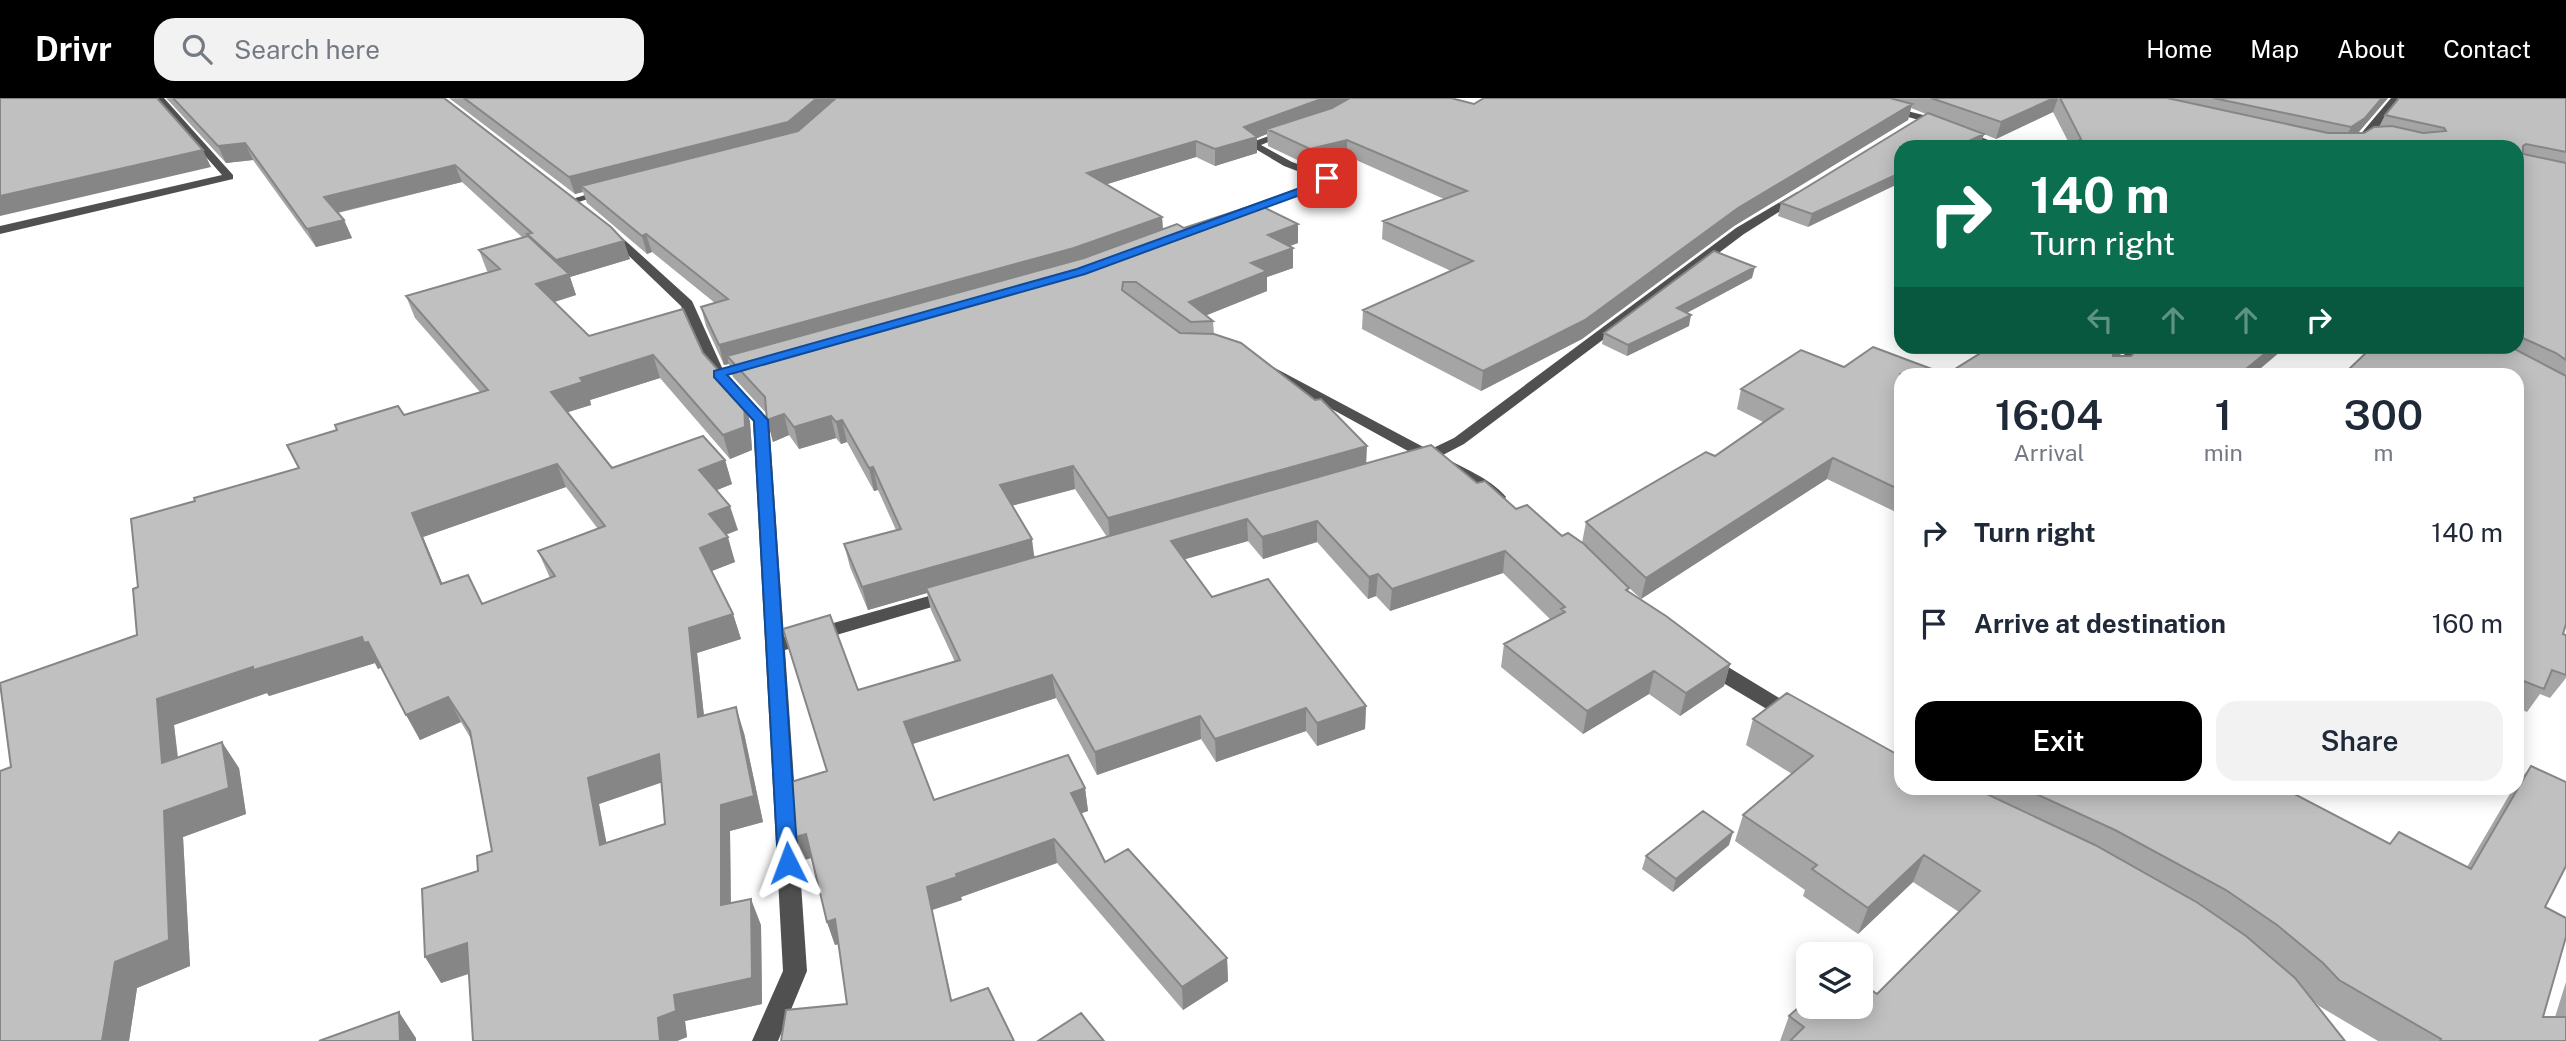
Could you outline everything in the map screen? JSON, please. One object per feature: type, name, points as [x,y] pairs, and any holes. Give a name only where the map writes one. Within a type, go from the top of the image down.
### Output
[{"type":"street","points":[[0,230],[229,177],[159,98]]},
{"type":"street","points":[[1844,98],[1923,118],[1982,140]]},
{"type":"street","points":[[2360,140],[2396,98]]},
{"type":"street","points":[[1902,131],[1923,118]]},
{"type":"street","points":[[1220,220],[1326,182],[1327,178],[1288,164],[1252,144],[1304,127]]},
{"type":"street","points":[[2363,138],[2384,137]]},
{"type":"street","points":[[1396,468],[1428,457],[1459,441],[1740,231],[1818,184]]},
{"type":"street","points":[[622,188],[567,197],[622,240],[687,304],[724,372],[761,420],[795,971],[765,1041]]},
{"type":"street","points":[[2120,368],[2133,354]]},
{"type":"street","points":[[1256,363],[1478,482],[1508,505]]},
{"type":"street","points":[[775,646],[972,590]]},
{"type":"street","points":[[1699,654],[1732,679],[1802,720]]},
{"type":"building","points":[[0,98],[157,98],[203,150],[0,196]]},
{"type":"building","points":[[173,98],[444,98],[611,227],[624,241],[556,260],[527,234],[532,233],[455,165],[324,197],[344,220],[307,229],[245,143],[218,146]]},
{"type":"building","points":[[464,98],[817,98],[788,122],[569,177]]},
{"type":"building","points":[[836,98],[1324,98],[1244,127],[1257,137],[1215,149],[1196,141],[1087,173],[1162,217],[1074,248],[719,345],[701,307],[728,299],[646,234],[642,236],[581,186],[798,131]]},
{"type":"building","points":[[1350,98],[1451,98],[1474,104],[1484,98],[1890,98],[1912,104],[1738,208],[1585,320],[1483,371],[1363,310],[1473,261],[1383,221],[1467,191],[1347,140],[1310,149],[1267,129],[1332,108]]},
{"type":"building","points":[[1931,98],[2054,98],[2001,122]]},
{"type":"building","points":[[2060,98],[2167,98],[2328,133],[2364,133],[2374,127],[2392,126],[2423,133],[2446,131],[2444,128],[2385,115],[2399,98],[2566,98],[2566,152],[2524,145],[2524,140],[2081,139]]},
{"type":"building","points":[[2213,98],[2382,98],[2365,118],[2351,127]]},
{"type":"building","points":[[1928,113],[1984,134],[1971,140],[1894,140],[1894,176],[1812,214],[1781,203]]},
{"type":"building","points":[[2524,154],[2566,163],[2566,360],[2524,339]]},
{"type":"building","points":[[1257,204],[1298,224],[1268,235],[1293,248],[1251,263],[1267,271],[1189,302],[1213,321],[1191,322],[1136,282],[1123,282],[1122,290],[1180,333],[1214,334],[1241,343],[1315,400],[1321,399],[1367,446],[1108,518],[1073,466],[1000,485],[1032,539],[862,587],[844,544],[901,529],[873,467],[869,468],[842,420],[836,422],[831,416],[794,427],[784,414],[767,420],[765,397],[727,356],[1084,258],[1177,224],[1184,228]]},
{"type":"building","points":[[528,236],[569,274],[536,284],[589,336],[683,309],[703,353],[744,399],[745,427],[723,435],[653,355],[580,378],[583,382],[551,392],[612,468],[703,436],[725,460],[699,470],[730,506],[709,514],[728,537],[700,548],[733,614],[689,628],[698,717],[736,707],[754,796],[721,805],[721,905],[751,899],[752,978],[674,995],[676,1011],[658,1018],[660,1041],[473,1041],[467,943],[425,957],[422,889],[478,871],[477,856],[492,851],[470,731],[448,697],[406,715],[368,642],[364,643],[362,637],[253,670],[253,667],[157,699],[162,763],[222,742],[229,788],[164,811],[169,940],[115,962],[102,1041],[0,1041],[0,771],[11,767],[0,683],[137,635],[133,589],[138,587],[131,519],[299,468],[287,445],[337,430],[335,425],[398,406],[404,415],[488,390],[406,296],[500,269],[479,250]],"holes":[[[557,464],[605,526],[538,551],[555,576],[482,604],[468,575],[441,584],[412,513]],[[659,754],[665,824],[600,845],[588,778]]]},
{"type":"building","points":[[1714,251],[1755,267],[1677,308],[1691,315],[1628,345],[1604,333]]},
{"type":"building","points":[[1873,347],[1929,368],[1894,368],[1894,487],[1833,458],[1646,578],[1586,522],[1706,452],[1715,456],[1783,409],[1741,389],[1801,350],[1844,367]]},
{"type":"building","points":[[1979,354],[2264,354],[2247,368],[1957,368]]},
{"type":"building","points":[[2365,354],[2524,354],[2566,376],[2566,624],[2563,634],[2566,635],[2566,675],[2552,670],[2544,689],[2524,681],[2524,368],[2350,368]]},
{"type":"building","points":[[1431,445],[1477,483],[1485,481],[1516,509],[1527,505],[1562,536],[1568,533],[1584,544],[1629,588],[1626,590],[1730,664],[1686,693],[1654,671],[1587,711],[1504,644],[1565,612],[1561,609],[1565,607],[1505,551],[1392,589],[1378,574],[1369,577],[1317,521],[1262,537],[1247,519],[1171,541],[1212,597],[1268,579],[1366,706],[1317,723],[1306,708],[1215,739],[1200,716],[1095,752],[1052,675],[904,722],[934,800],[1068,755],[1085,788],[1071,793],[1105,862],[1128,849],[1227,958],[1182,987],[1054,839],[927,887],[951,1001],[988,988],[1014,1041],[781,1041],[786,1010],[847,1004],[835,919],[827,922],[806,834],[796,837],[794,830],[791,782],[827,771],[783,629],[830,615],[858,690],[960,660],[926,588]]},
{"type":"building","points":[[1787,693],[1894,753],[1894,795],[1989,795],[2095,845],[2198,903],[2246,936],[2295,978],[2345,1041],[1790,1041],[1804,1027],[1789,1016],[1796,1010],[1796,1019],[1873,1019],[1873,991],[1877,994],[1980,891],[1924,855],[1868,908],[1812,869],[1817,865],[1743,815],[1813,756],[1753,719]]},
{"type":"building","points":[[2531,766],[2566,782],[2566,866],[2545,907],[2566,918],[2566,937],[2543,1017],[2566,1017],[2566,1041],[2440,1041],[2441,1039],[2339,980],[2277,925],[2226,890],[2115,830],[2038,795],[2296,795],[2390,844],[2399,832],[2471,869],[2514,795],[2524,795],[2524,778]]},
{"type":"building","points":[[1703,811],[1733,832],[1676,879],[1646,856]]},
{"type":"building","points":[[399,1012],[400,1041],[319,1041]]},
{"type":"building","points":[[1081,1013],[1104,1041],[1038,1041]]},
{"type":"route","points":[[788,863],[761,420],[718,374],[866,330],[1081,272],[1326,182],[1327,178]]}]
